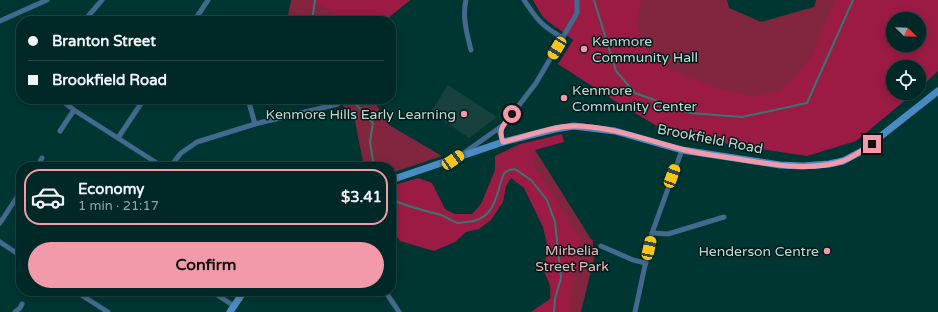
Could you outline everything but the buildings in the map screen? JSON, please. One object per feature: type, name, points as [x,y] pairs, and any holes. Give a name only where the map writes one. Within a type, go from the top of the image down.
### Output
[{"type":"main road","name":"Brookfield Road","points":[[396,178],[503,142],[555,129],[574,126],[615,131],[682,150],[780,165],[803,166],[829,164],[843,161],[862,151],[938,91]]},
{"type":"main road","points":[[232,309],[241,296]]},
{"type":"street","points":[[0,21],[47,0]]},
{"type":"street","points":[[88,16],[102,0]]},
{"type":"street","points":[[197,16],[208,0]]},
{"type":"street","points":[[466,0],[464,17],[471,50]]},
{"type":"street","points":[[524,0],[534,16],[543,26],[563,38]]},
{"type":"street","points":[[453,160],[502,126],[536,83],[577,14],[577,0]]},
{"type":"street","points":[[66,104],[155,162]]},
{"type":"street","points":[[118,138],[141,104]]},
{"type":"street","points":[[249,104],[255,124]]},
{"type":"street","points":[[174,162],[181,153],[197,142],[255,124],[338,104]]},
{"type":"street","points":[[60,131],[74,110]]},
{"type":"street","points":[[502,126],[500,133],[503,142]]},
{"type":"street","points":[[635,312],[652,233],[682,150]]},
{"type":"street","points":[[39,162],[42,158]]},
{"type":"street","points":[[0,223],[16,199]]},
{"type":"street","points":[[652,233],[668,234],[724,216]]},
{"type":"street","points":[[0,242],[16,253]]},
{"type":"street","points":[[601,246],[633,260],[646,263]]},
{"type":"street","points":[[83,296],[108,312]]},
{"type":"street","points":[[218,296],[232,309]]},
{"type":"street","points":[[388,296],[399,312]]},
{"type":"street","points":[[15,312],[22,304]]},
{"type":"shaded area","name":"Kenmore Hills Early Learning","points":[[448,85],[497,117],[469,138],[431,112]]},
{"type":"green space","points":[[291,0],[410,0],[390,16],[288,16]]},
{"type":"green space","points":[[314,0],[410,0],[390,16],[338,16]]},
{"type":"green space","points":[[533,0],[727,0],[729,8],[761,22],[814,7],[816,0],[853,0],[807,103],[690,113],[595,3],[556,28],[543,17]]},
{"type":"green space","points":[[533,0],[641,0],[636,23],[644,47],[672,70],[716,88],[753,97],[781,91],[811,57],[835,0],[938,0],[938,71],[926,82],[926,60],[886,60],[886,100],[906,100],[856,141],[807,156],[674,136],[618,103],[558,64],[573,40],[543,17]]},
{"type":"green space","points":[[342,104],[376,104],[389,125],[442,156],[396,171],[396,162],[363,162],[355,121]]},
{"type":"green space","points":[[562,134],[564,142],[535,150],[532,158],[534,167],[581,241],[575,252],[570,312],[531,312],[553,297],[544,271],[547,244],[543,227],[524,188],[511,178],[506,186],[503,202],[491,220],[479,229],[466,232],[455,242],[434,251],[400,241],[396,236],[396,185],[418,178],[432,183],[445,209],[455,214],[472,214],[481,204],[495,170],[495,156],[520,144]]},
{"type":"green space","name":"Mirbelia Street Park","points":[[535,150],[593,240],[593,249],[596,250],[581,312],[541,312],[550,307],[551,231],[511,160]]},
{"type":"waterway","points":[[313,16],[315,0]]},
{"type":"waterway","points":[[594,0],[616,71],[635,93],[690,113],[742,117],[807,103],[853,0]]},
{"type":"waterway","points":[[356,104],[373,123],[370,142],[373,162]]},
{"type":"waterway","points":[[396,202],[441,215],[458,223],[467,222],[477,220],[489,211],[493,205],[504,173],[515,169],[531,180],[547,200],[555,222],[561,278],[555,299],[554,312]]},
{"type":"place","name":"Kenmore Community Hall","points":[[584,49]]},
{"type":"place","name":"Kenmore Community Center","points":[[564,98]]},
{"type":"place","name":"Kenmore Hills Early Learning","points":[[464,114]]},
{"type":"place","name":"Henderson Centre","points":[[827,251]]},
{"type":"route","points":[[512,114],[500,130],[503,142],[555,129],[574,126],[615,131],[682,150],[791,166],[829,164],[843,161],[872,144]]}]
